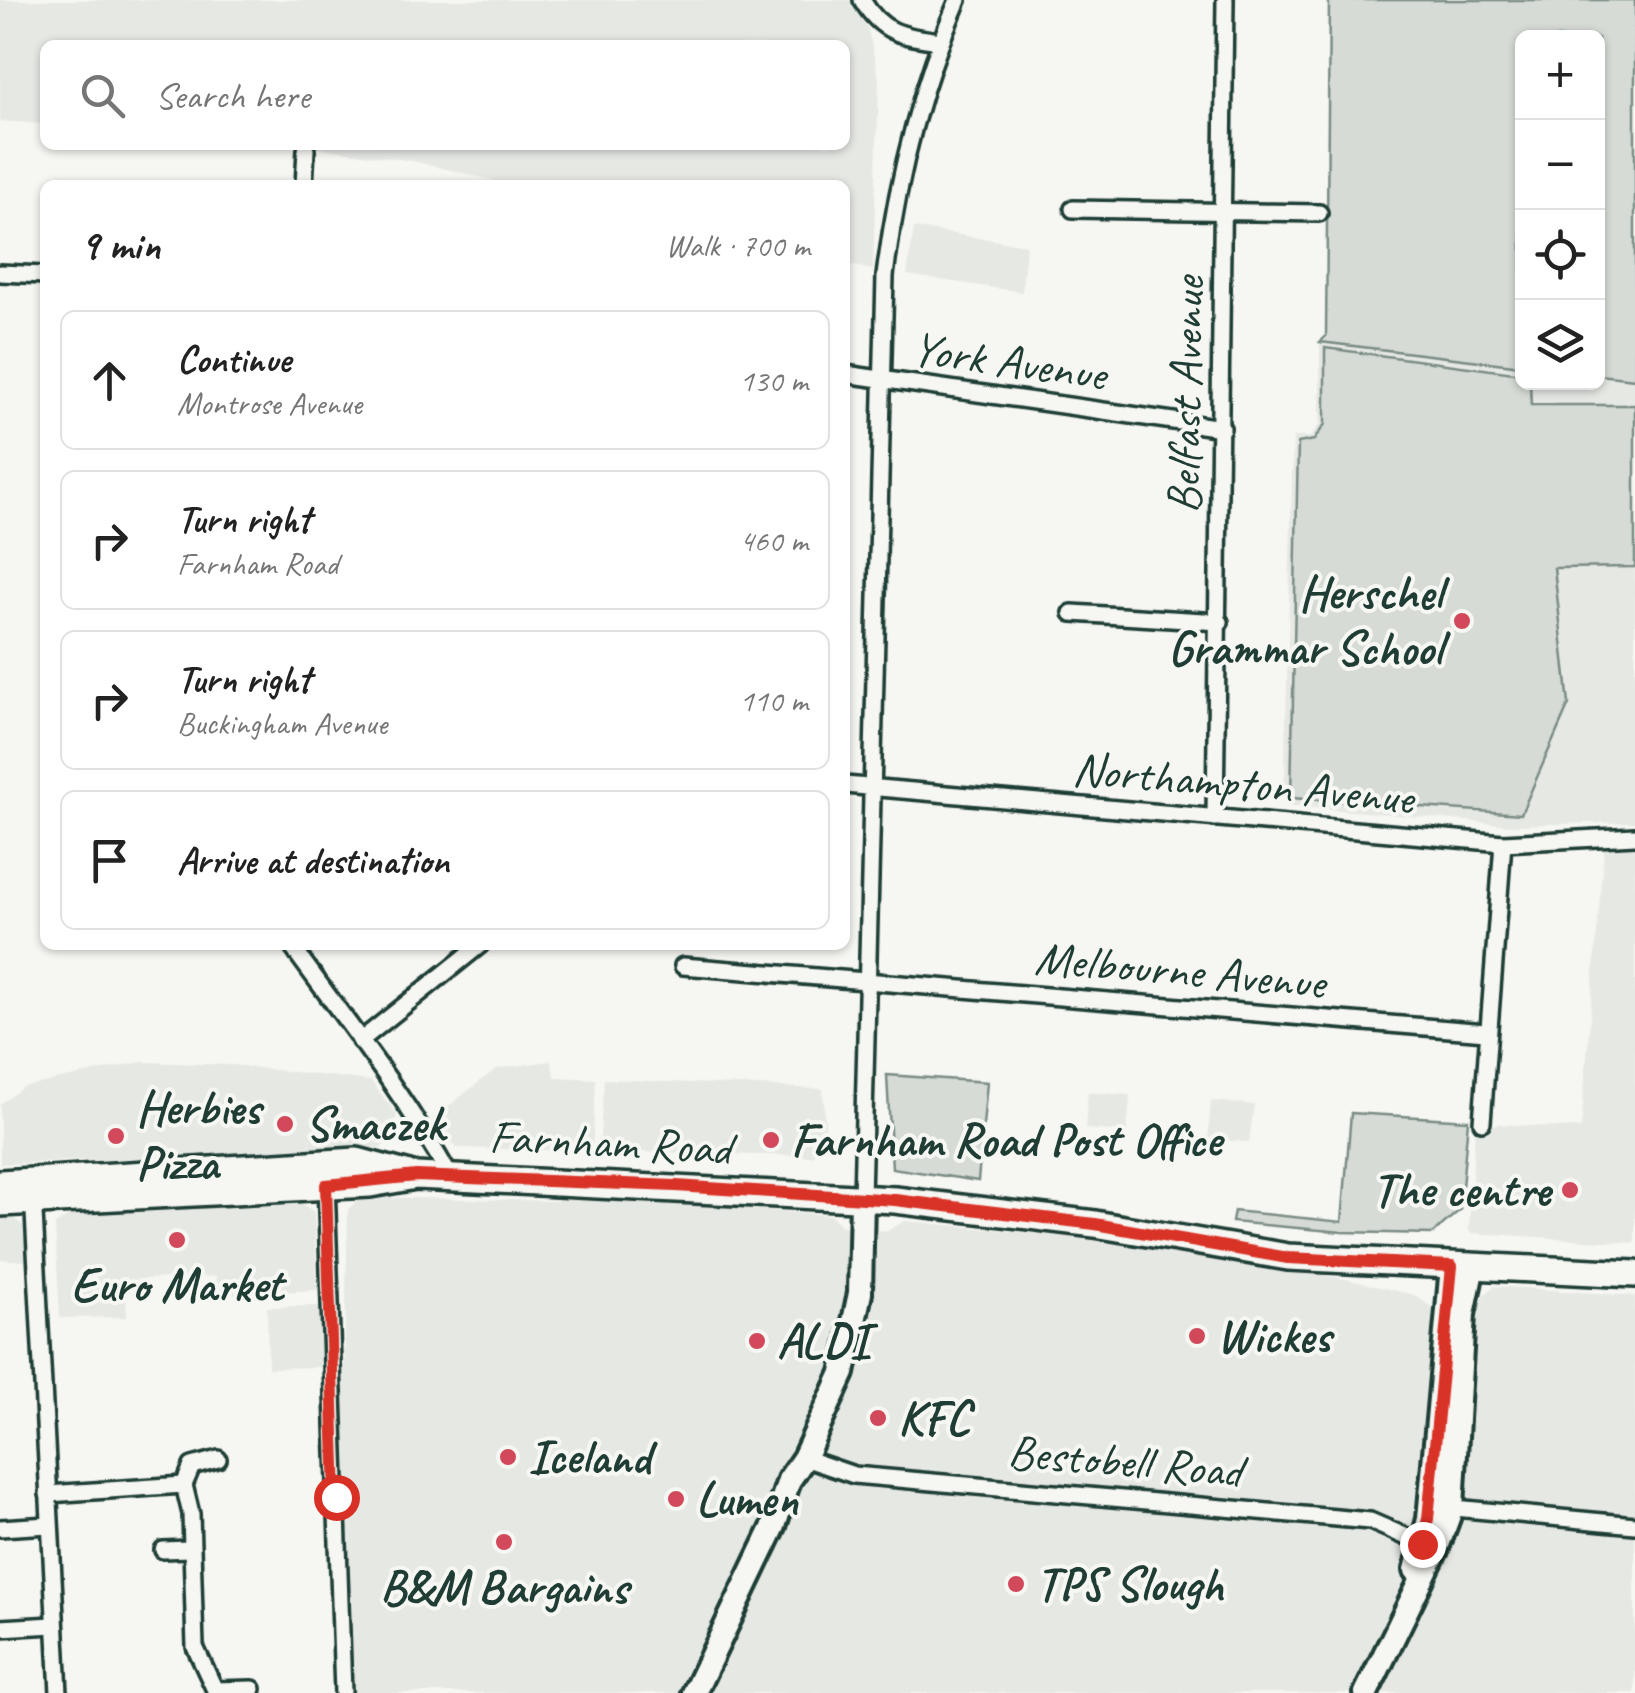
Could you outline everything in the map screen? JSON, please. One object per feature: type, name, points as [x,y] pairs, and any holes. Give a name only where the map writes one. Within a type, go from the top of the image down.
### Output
[{"type":"main road","name":"Farnham Road","points":[[0,1204],[33,1192],[326,1175],[416,1176],[862,1198],[1095,1224],[1288,1258],[1635,1274]]},
{"type":"main road","name":"Farnham Road","points":[[0,1183],[33,1192]]},
{"type":"street","points":[[862,0],[872,18],[891,34],[940,41]]},
{"type":"street","points":[[694,1693],[774,1526],[789,1480],[804,1458],[843,1373],[860,1293],[885,276],[894,202],[940,41],[958,0]]},
{"type":"street","name":"Belfast Avenue","points":[[1215,818],[1225,0]]},
{"type":"street","points":[[304,180],[306,150]]},
{"type":"street","points":[[1074,209],[1224,212]]},
{"type":"street","name":"Belfast Avenue","points":[[1224,212],[1319,214]]},
{"type":"street","points":[[0,273],[40,275]]},
{"type":"street","name":"York Avenue","points":[[850,375],[1222,428]]},
{"type":"street","points":[[1072,614],[1220,622]]},
{"type":"street","name":"Northampton Avenue","points":[[850,786],[1503,843],[1635,836]]},
{"type":"street","points":[[1482,1122],[1503,843]]},
{"type":"street","points":[[295,950],[416,1116],[451,1178]]},
{"type":"street","points":[[360,1041],[474,950]]},
{"type":"street","name":"Melbourne Avenue","points":[[683,966],[1486,1032]]},
{"type":"street","points":[[326,1175],[343,1693]]},
{"type":"street","points":[[33,1192],[59,1693]]},
{"type":"street","points":[[1366,1693],[1408,1600],[1441,1507],[1463,1314],[1463,1266]]},
{"type":"street","name":"Bestobell Road","points":[[804,1458],[854,1474],[1370,1521],[1429,1547]]},
{"type":"street","points":[[218,1459],[192,1466],[184,1485],[191,1514],[194,1647],[215,1692],[253,1689]]},
{"type":"street","points":[[48,1494],[184,1485]]},
{"type":"street","points":[[1441,1507],[1635,1524]]},
{"type":"street","points":[[0,1528],[49,1526]]},
{"type":"street","points":[[163,1550],[190,1549]]},
{"type":"street","points":[[0,1628],[54,1624]]},
{"type":"shaded area","points":[[0,0],[851,0],[868,29],[879,79],[873,270],[850,265],[850,180],[492,180],[413,161],[335,150],[850,150],[850,40],[40,40],[40,124],[0,121]]},
{"type":"shaded area","points":[[1329,0],[1635,0],[1635,379],[1605,376],[1605,30],[1515,30],[1515,365],[1320,342],[1326,336]]},
{"type":"shaded area","points":[[914,228],[1026,245],[1022,292],[907,275]]},
{"type":"shaded area","name":"Herschel Grammar School","points":[[1320,342],[1515,365],[1515,390],[1605,390],[1605,376],[1635,379],[1635,822],[1512,825],[1284,805],[1293,437],[1310,437],[1320,424]]},
{"type":"shaded area","name":"Herschel Grammar School","points":[[1325,348],[1515,373],[1515,390],[1530,390],[1531,405],[1635,405],[1635,567],[1554,568],[1569,704],[1521,814],[1291,798],[1298,443],[1314,440],[1325,424]]},
{"type":"shaded area","points":[[1635,846],[1635,1243],[1473,1233],[1469,1231],[1475,1128],[1499,1124],[1581,1129],[1604,847]]},
{"type":"shaded area","points":[[551,1061],[555,1077],[596,1079],[592,1151],[457,1148],[432,1119],[496,1069]]},
{"type":"shaded area","points":[[142,1062],[232,1065],[371,1081],[397,1115],[382,1148],[0,1164],[0,1104],[23,1087]]},
{"type":"shaded area","points":[[887,1075],[987,1082],[978,1181],[892,1168]]},
{"type":"shaded area","points":[[604,1079],[823,1089],[826,1143],[812,1156],[599,1151]]},
{"type":"shaded area","points":[[1088,1092],[1130,1095],[1127,1132],[1085,1129]]},
{"type":"shaded area","points":[[1211,1101],[1254,1105],[1249,1142],[1208,1139]]},
{"type":"shaded area","points":[[1351,1113],[1468,1120],[1460,1210],[1432,1234],[1342,1232],[1232,1222],[1234,1211],[1342,1222]]},
{"type":"shaded area","points":[[558,1195],[831,1215],[842,1226],[887,1231],[905,1221],[1117,1241],[1346,1279],[1414,1295],[1433,1308],[1481,1304],[1483,1296],[1494,1286],[1635,1296],[1635,1693],[352,1693],[343,1430],[348,1209],[363,1197],[557,1201]]},
{"type":"shaded area","points":[[292,1197],[314,1212],[317,1290],[217,1295],[216,1276],[125,1280],[127,1317],[60,1318],[55,1225],[74,1212]]},
{"type":"shaded area","points":[[0,1210],[24,1226],[26,1261],[0,1259]]},
{"type":"shaded area","points":[[320,1306],[321,1367],[268,1368],[267,1307]]},
{"type":"place","name":"Herschel Grammar School","points":[[1462,621]]},
{"type":"place","name":"Smaczek","points":[[285,1124]]},
{"type":"place","name":"Herbies Pizza","points":[[116,1136]]},
{"type":"place","name":"Farnham Road Post Office","points":[[771,1140]]},
{"type":"place","name":"The centre","points":[[1570,1190]]},
{"type":"place","name":"Euro Market","points":[[177,1240]]},
{"type":"place","name":"Wickes","points":[[1197,1336]]},
{"type":"place","name":"ALDI","points":[[757,1341]]},
{"type":"place","name":"KFC","points":[[878,1418]]},
{"type":"place","name":"Iceland","points":[[508,1457]]},
{"type":"place","name":"Lumen","points":[[676,1499]]},
{"type":"place","name":"B&M Bargains","points":[[504,1542]]},
{"type":"place","name":"TPS Slough","points":[[1016,1584]]},
{"type":"route","points":[[336,1497],[326,1185],[370,1184],[416,1176],[676,1186],[915,1202],[1095,1224],[1176,1242],[1288,1258],[1452,1266],[1428,1519],[1422,1544]]}]
